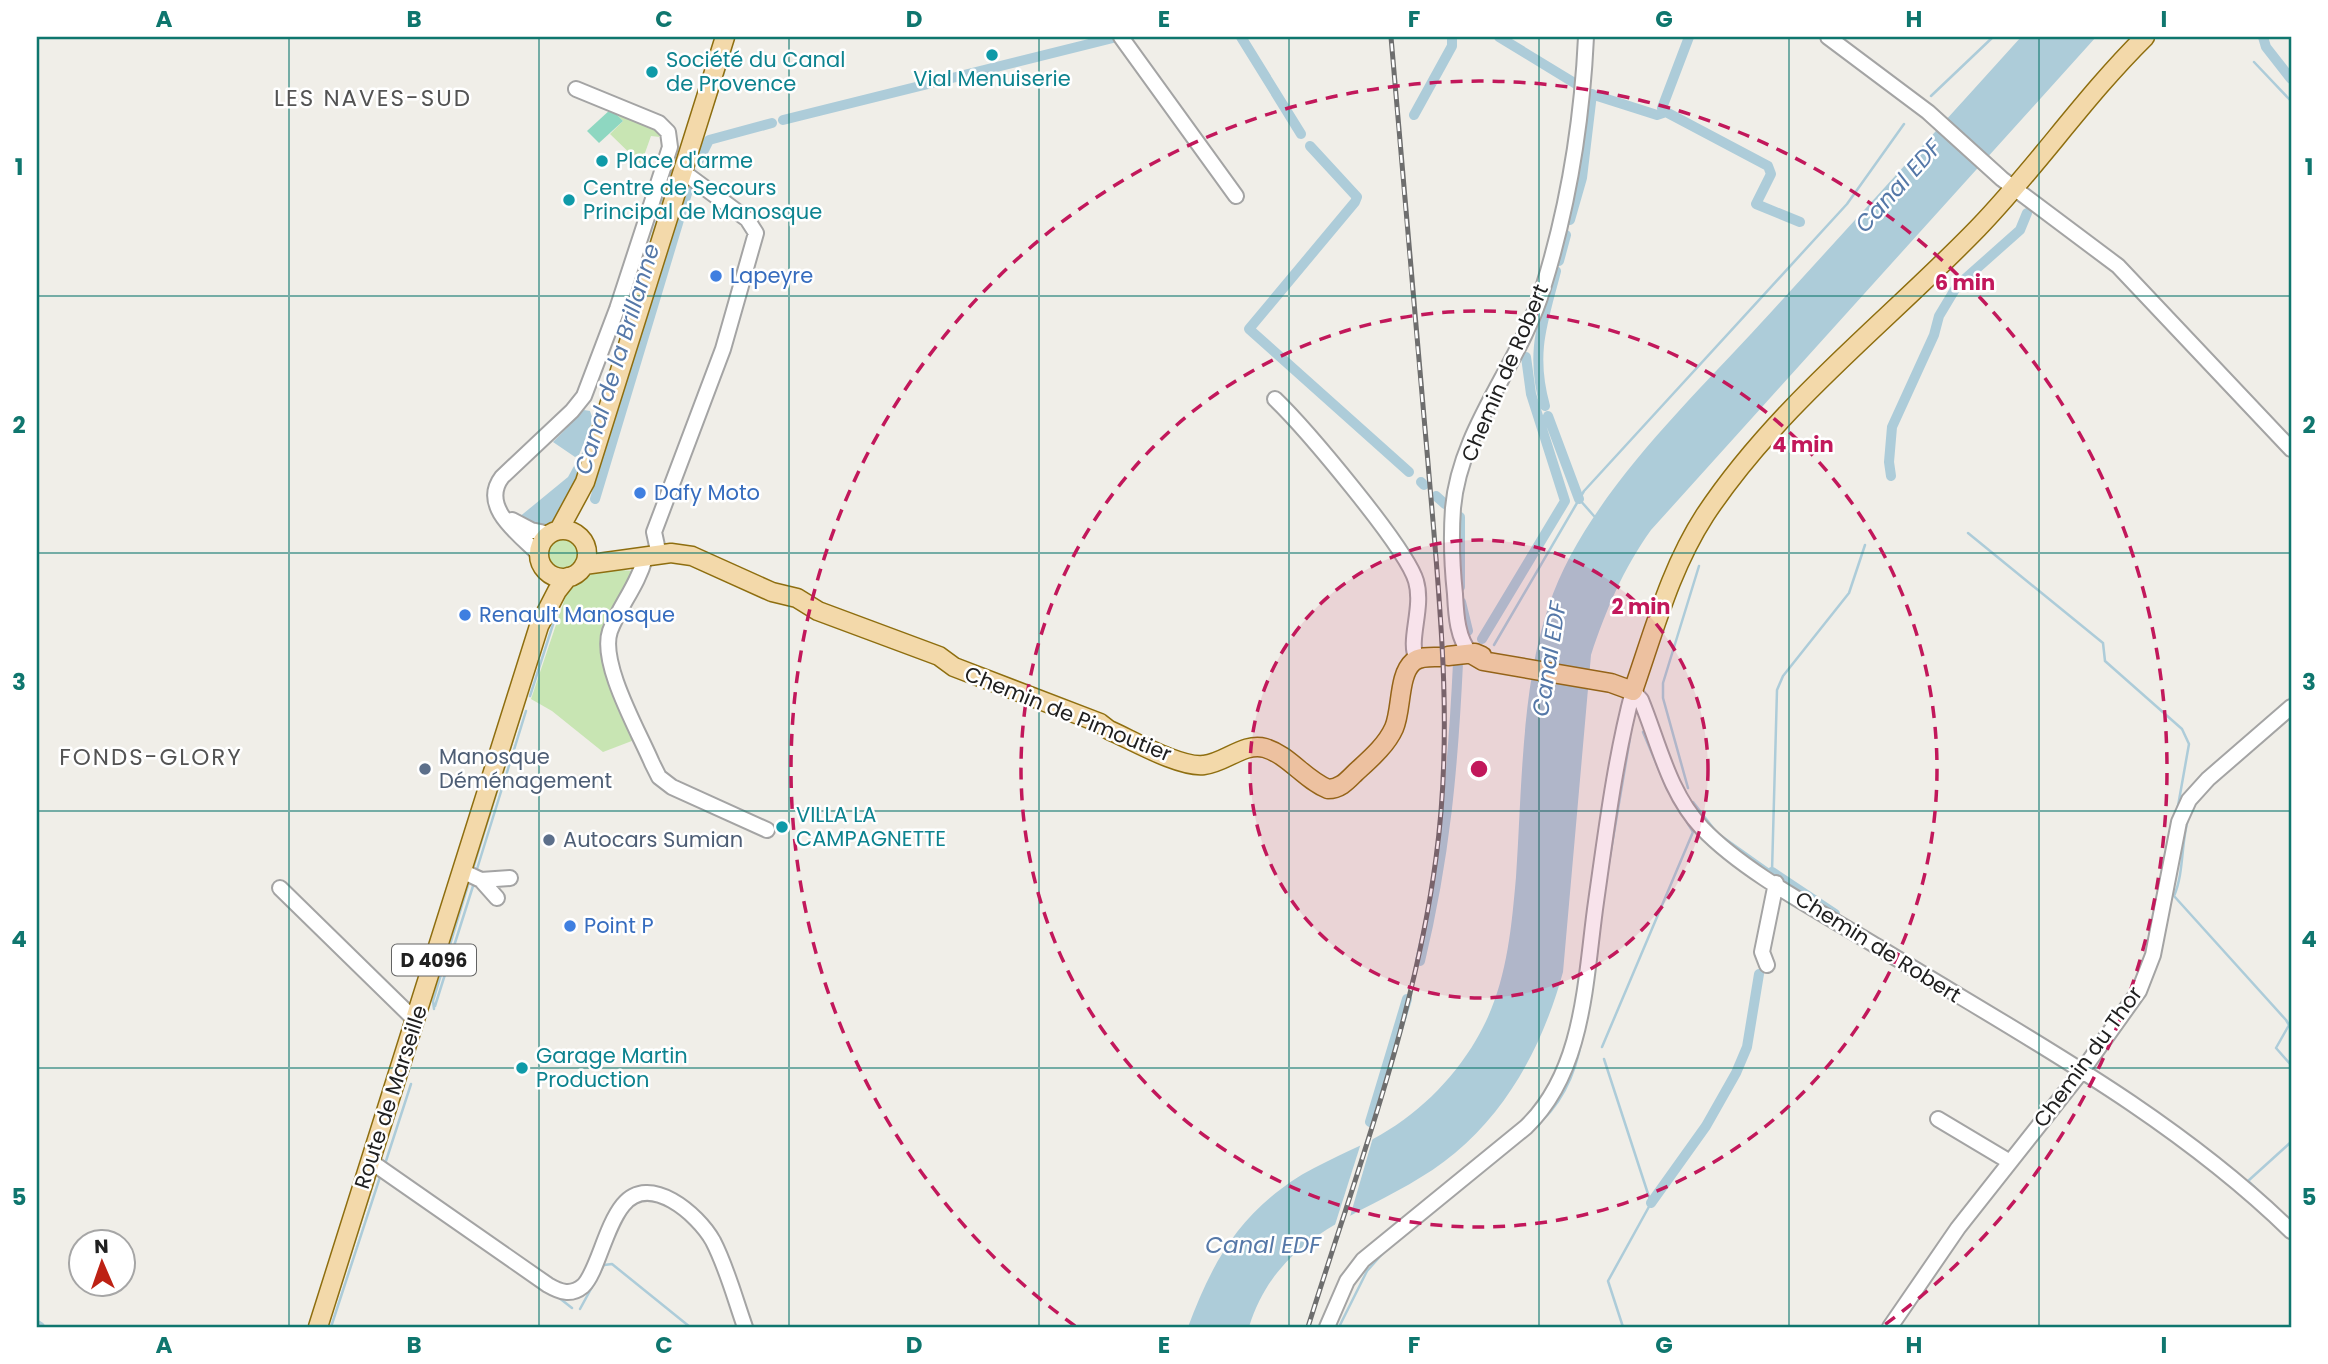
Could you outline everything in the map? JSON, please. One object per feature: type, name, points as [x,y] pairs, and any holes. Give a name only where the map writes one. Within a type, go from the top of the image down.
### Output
[{"type":"main road","points":[[585,482],[583,540],[587,557],[584,565],[568,577],[553,575],[542,561],[541,545],[555,532],[585,482],[725,37]]},
{"type":"main road","points":[[1417,659],[1444,656],[1490,657],[1611,682],[1633,691],[1670,582],[1704,516],[1729,483],[1825,376],[1978,228],[2008,183],[2145,37]]},
{"type":"main road","points":[[555,532],[572,531],[583,540]]},
{"type":"main road","name":"Chemin de Pimoutier","points":[[583,540],[644,557]]},
{"type":"main road","name":"Chemin de Pimoutier","points":[[584,565],[677,553],[706,561],[772,592],[797,598],[811,609],[939,656],[954,667],[1100,723],[1109,730],[1184,762],[1203,766],[1245,749],[1262,747],[1278,754],[1328,789],[1339,787],[1374,755],[1391,733],[1397,720],[1407,671],[1417,659]]},
{"type":"main road","name":"Route de Marseille","points":[[318,1327],[539,626],[545,585],[542,561]]},
{"type":"main road","name":"Route de Marseille","points":[[539,626],[568,577]]},
{"type":"street","points":[[1121,37],[1236,196]]},
{"type":"street","name":"Chemin de Robert","points":[[1490,657],[1459,628],[1454,580],[1453,508],[1474,437],[1529,327],[1544,287],[1573,177],[1581,118],[1586,37]]},
{"type":"street","points":[[1828,37],[1928,112],[2008,183],[2131,278],[2221,378],[2291,449]]},
{"type":"street","points":[[542,561],[499,511],[494,495],[499,481],[572,411],[584,396],[617,309],[670,150],[669,135],[659,123],[576,89]]},
{"type":"street","points":[[682,171],[747,219],[756,230],[756,237],[723,349],[644,557],[639,579],[610,631],[608,648],[614,675],[659,777],[691,798],[767,830]]},
{"type":"street","points":[[1275,400],[1384,531],[1413,573],[1420,601],[1412,649],[1417,659]]},
{"type":"street","points":[[499,511],[524,527],[555,532]]},
{"type":"street","points":[[1327,1327],[1347,1281],[1373,1250],[1526,1127],[1555,1092],[1576,1032],[1624,731],[1633,691]]},
{"type":"street","name":"Chemin de Robert","points":[[1633,691],[1649,721],[1672,783],[1690,813],[1715,841],[1776,883],[2082,1071],[2211,1160],[2291,1231]]},
{"type":"street","name":"Chemin du Thor","points":[[1890,1327],[1931,1266],[2134,1000],[2148,970],[2184,809],[2199,788],[2291,707]]},
{"type":"street","points":[[1624,731],[1637,720],[1649,721]]},
{"type":"street","points":[[463,871],[481,880],[497,898]]},
{"type":"street","points":[[481,880],[510,878]]},
{"type":"street","points":[[1768,965],[1762,952],[1776,883]]},
{"type":"street","points":[[280,888],[415,1020]]},
{"type":"street","points":[[1938,1119],[2010,1162]]},
{"type":"street","points":[[370,1161],[548,1285],[566,1292],[577,1290],[588,1281],[605,1234],[626,1201],[641,1192],[660,1194],[699,1224],[712,1239],[745,1327]]},
{"type":"green space","points":[[611,109],[653,126],[660,137],[651,136],[641,164],[610,134],[623,121]]},
{"type":"green space","points":[[611,109],[623,121],[599,143],[587,131]]},
{"type":"green space","points":[[563,537],[575,542],[580,554],[575,566],[563,571],[551,566],[546,554],[551,542]]},
{"type":"green space","points":[[605,569],[635,571],[605,632],[637,739],[603,752],[552,711],[531,699],[567,592],[589,574]]},
{"type":"water","name":"Canal EDF","points":[[2021,37],[2096,37],[1651,530],[1616,590],[1591,655],[1563,972],[1546,1023],[1509,1093],[1475,1135],[1455,1153],[1426,1174],[1309,1242],[1285,1264],[1264,1292],[1249,1327],[1188,1327],[1214,1268],[1249,1218],[1291,1181],[1362,1145],[1418,1109],[1456,1070],[1486,1021],[1501,981],[1512,919],[1524,739],[1533,670],[1549,605],[1565,566],[1587,528],[1612,491],[1670,420]]},
{"type":"water","points":[[584,410],[590,411],[593,420],[579,455],[575,457],[553,442]]},
{"type":"water","points":[[579,457],[584,459],[572,497],[554,524],[539,526],[518,518],[568,477]]},
{"type":"pier","points":[[1374,1134],[1349,1220],[1334,1228],[1362,1140]]},
{"type":"waterway","points":[[722,79],[734,37]]},
{"type":"waterway","points":[[1241,37],[1301,134]]},
{"type":"waterway","points":[[1414,115],[1452,46],[1452,37]]},
{"type":"waterway","points":[[1499,37],[1581,87]]},
{"type":"waterway","points":[[1666,112],[1662,108],[1689,37]]},
{"type":"waterway","points":[[1931,96],[1993,37]]},
{"type":"waterway","points":[[2263,37],[2266,47],[2291,79]]},
{"type":"waterway","name":"Canal de la Brillanne","points":[[783,120],[1113,38]]},
{"type":"waterway","points":[[2254,62],[2291,101]]},
{"type":"waterway","points":[[701,140],[719,87]]},
{"type":"waterway","points":[[1591,94],[1657,115],[1666,112],[1768,166],[1771,174],[1756,204],[1800,222]]},
{"type":"waterway","points":[[1570,220],[1582,178],[1592,94]]},
{"type":"waterway","name":"Canal de la Brillanne","points":[[698,162],[709,140],[772,123]]},
{"type":"waterway","points":[[1494,645],[1584,491],[1847,204],[1904,124]]},
{"type":"waterway","points":[[1310,146],[1357,197],[1249,329],[1409,472]]},
{"type":"waterway","points":[[634,296],[674,165]]},
{"type":"waterway","name":"Canal de la Brillanne","points":[[595,499],[688,190]]},
{"type":"waterway","points":[[1891,476],[1889,462],[1892,427],[1934,335],[1939,316],[1957,286],[2020,230],[2027,213]]},
{"type":"waterway","points":[[1559,261],[1566,235]]},
{"type":"waterway","points":[[1545,406],[1538,353],[1556,271]]},
{"type":"waterway","points":[[1482,639],[1565,501],[1531,394],[1526,357]]},
{"type":"waterway","points":[[1548,416],[1579,499]]},
{"type":"waterway","points":[[581,459],[595,423]]},
{"type":"waterway","points":[[1421,482],[1424,485]]},
{"type":"waterway","points":[[1436,496],[1445,504]]},
{"type":"waterway","points":[[1579,499],[1594,516]]},
{"type":"waterway","points":[[1460,517],[1460,587]]},
{"type":"waterway","points":[[1968,533],[2103,643],[2105,661],[2182,729],[2189,744],[2178,806]]},
{"type":"waterway","points":[[1772,872],[1777,690],[1783,676],[1849,593],[1865,545]]},
{"type":"waterway","points":[[1688,788],[1663,698],[1663,683],[1699,566]]},
{"type":"waterway","points":[[1461,602],[1468,631]]},
{"type":"waterway","points":[[530,696],[557,612]]},
{"type":"waterway","points":[[1420,961],[1436,885],[1446,812],[1458,663]]},
{"type":"waterway","points":[[472,872],[522,710]]},
{"type":"waterway","points":[[477,869],[526,711]]},
{"type":"waterway","points":[[1602,1047],[1693,832],[1667,789],[1643,732]]},
{"type":"waterway","points":[[1605,886],[1630,738]]},
{"type":"waterway","points":[[1693,802],[1717,833],[1772,872]]},
{"type":"waterway","points":[[2188,819],[2174,896],[2286,1020],[2289,1025],[2276,1048],[2291,1065]]},
{"type":"waterway","points":[[1772,872],[1835,914]]},
{"type":"waterway","points":[[434,1009],[433,1001],[469,882]]},
{"type":"waterway","points":[[435,1006],[473,886]]},
{"type":"waterway","points":[[1651,1203],[1706,1126],[1736,1073],[1747,1047],[1759,974]]},
{"type":"waterway","points":[[1370,1122],[1407,999]]},
{"type":"waterway","points":[[1533,1129],[1552,1110],[1566,1088],[1576,1064],[1582,1038]]},
{"type":"waterway","points":[[1604,1059],[1651,1203],[1608,1281],[1623,1327]]},
{"type":"waterway","points":[[385,1164],[411,1084]]},
{"type":"waterway","points":[[2286,1217],[2248,1181],[2291,1142]]},
{"type":"waterway","points":[[336,1300],[375,1177]]},
{"type":"waterway","points":[[331,1327],[380,1177],[389,1182]]},
{"type":"waterway","points":[[1339,1327],[1367,1271],[1383,1253]]},
{"type":"waterway","points":[[580,1309],[604,1265],[612,1264],[690,1327]]},
{"type":"waterway","points":[[558,1297],[572,1308]]},
{"type":"railway","points":[[1308,1327],[1399,1036],[1426,918],[1441,809],[1444,710],[1440,611],[1391,37]]},
{"type":"place","name":"Vial Menuiserie","points":[[992,55]]},
{"type":"place","name":"Société du Canal de Provence","points":[[652,72]]},
{"type":"place","name":"Place d'arme","points":[[602,161]]},
{"type":"place","name":"Centre de Secours Principal de Manosque","points":[[569,200]]},
{"type":"place","name":"Lapeyre","points":[[716,276]]},
{"type":"place","name":"Dafy Moto","points":[[640,493]]},
{"type":"place","name":"Renault Manosque","points":[[465,615]]},
{"type":"place","name":"Manosque Déménagement","points":[[425,769]]},
{"type":"place","name":"VILLA LA CAMPAGNETTE","points":[[782,827]]},
{"type":"place","name":"Autocars Sumian","points":[[549,840]]},
{"type":"place","name":"Point P","points":[[570,926]]},
{"type":"place","name":"Garage Martin Production","points":[[522,1068]]},
{"type":"district","name":"LES NAVES-SUD","points":[[373,98]]},
{"type":"district","name":"FONDS-GLORY","points":[[151,757]]}]
